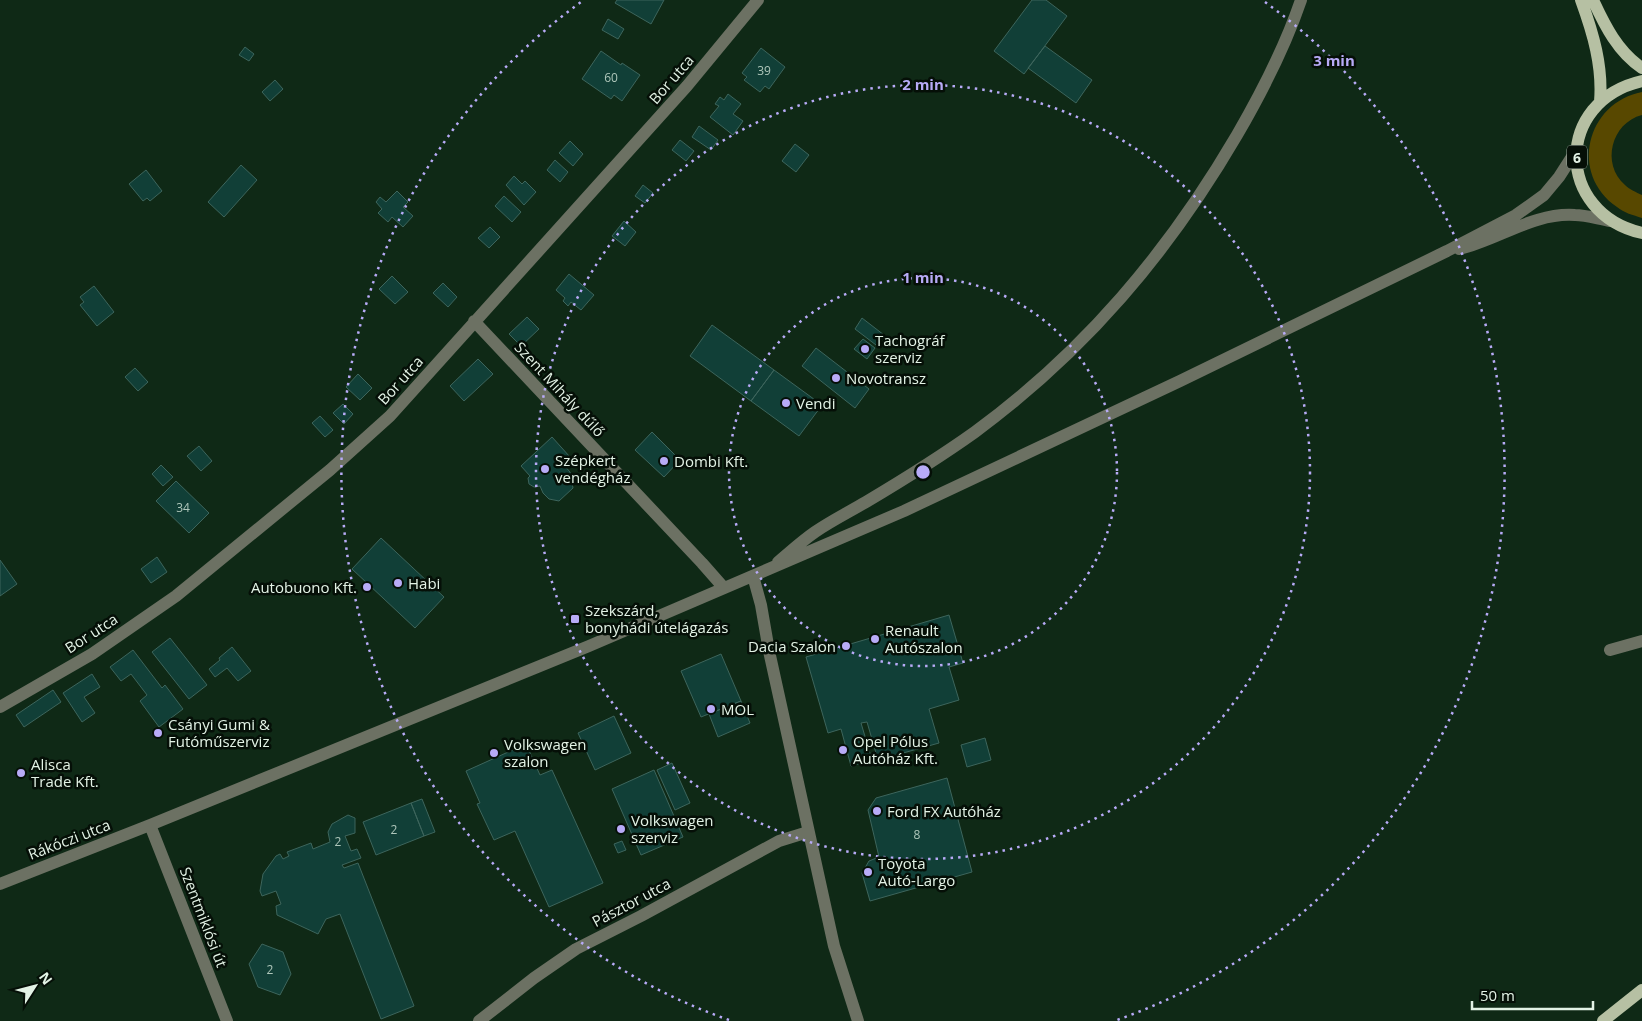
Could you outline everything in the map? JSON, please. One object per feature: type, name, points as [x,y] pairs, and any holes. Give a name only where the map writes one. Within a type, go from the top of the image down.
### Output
[{"type":"main road","points":[[1581,0],[1598,56],[1601,85],[1600,102]]},
{"type":"main road","points":[[1593,0],[1617,45],[1631,60],[1642,68]]},
{"type":"main road","name":"6","points":[[1642,81],[1620,88],[1592,110],[1582,128],[1577,149],[1577,166],[1580,182],[1587,197],[1597,210],[1610,221],[1642,233]]},
{"type":"main road","points":[[1603,1021],[1642,990]]},
{"type":"street","name":"Bor utca","points":[[0,707],[92,654],[184,590],[330,470],[390,416],[687,86],[758,0]]},
{"type":"street","points":[[768,570],[814,532],[916,472],[975,432],[1052,370],[1089,334],[1139,278],[1182,222],[1220,163],[1260,94],[1294,20],[1301,0]]},
{"type":"street","points":[[1447,251],[1516,215],[1544,195],[1577,149]]},
{"type":"street","points":[[1447,251],[1474,246],[1546,217],[1574,214],[1610,221]]},
{"type":"street","name":"Rákóczi utca","points":[[0,884],[580,650],[913,507],[1180,382],[1447,251]]},
{"type":"street","name":"Szent Mihály dűlő","points":[[474,321],[724,588]]},
{"type":"street","points":[[753,576],[761,605],[769,651],[834,946],[858,1021]]},
{"type":"street","points":[[1610,650],[1642,640]]},
{"type":"street","name":"Szentmiklósi út","points":[[150,825],[227,1021]]},
{"type":"street","name":"Pásztor utca","points":[[479,1021],[534,978],[576,949],[779,841],[808,832]]},
{"type":"shaded area","points":[[1642,92],[1642,115],[1631,119],[1623,126],[1613,145],[1612,156],[1613,166],[1618,176],[1627,187],[1642,195],[1642,218],[1620,209],[1602,193],[1593,177],[1589,159],[1590,141],[1597,125],[1608,110],[1623,99]]},
{"type":"building","points":[[617,0],[664,0],[651,24],[615,3]]},
{"type":"building","points":[[1032,0],[1046,0],[1067,16],[1024,74],[994,51]]},
{"type":"building","points":[[608,19],[624,29],[618,39],[602,30]]},
{"type":"building","points":[[1045,46],[1092,80],[1076,103],[1028,68]]},
{"type":"building","points":[[245,47],[254,54],[249,61],[239,55]]},
{"type":"building","points":[[761,48],[785,67],[769,89],[765,86],[760,92],[744,80],[747,77],[742,73]]},
{"type":"building","points":[[601,51],[640,75],[622,101],[614,95],[611,99],[582,79]]},
{"type":"building","points":[[275,80],[283,89],[270,101],[262,92]]},
{"type":"building","points":[[728,94],[741,104],[733,114],[743,121],[733,135],[710,117],[719,106],[715,104],[720,97],[724,100]]},
{"type":"building","points":[[699,126],[718,140],[711,150],[692,137]]},
{"type":"building","points":[[680,140],[694,151],[686,161],[672,150]]},
{"type":"building","points":[[570,141],[583,154],[573,166],[559,153]]},
{"type":"building","points":[[795,144],[809,155],[796,172],[782,161]]},
{"type":"building","points":[[555,160],[568,172],[560,182],[547,170]]},
{"type":"building","points":[[241,165],[257,180],[224,217],[208,202]]},
{"type":"building","points":[[146,170],[162,191],[150,201],[147,198],[143,201],[129,184]]},
{"type":"building","points":[[514,176],[522,184],[525,181],[536,192],[524,205],[506,185]]},
{"type":"building","points":[[643,185],[653,193],[645,203],[635,196]]},
{"type":"building","points":[[397,191],[408,202],[403,207],[413,216],[403,227],[392,217],[388,222],[378,213],[382,209],[376,202],[380,197],[386,202]]},
{"type":"building","points":[[504,196],[521,212],[512,222],[495,206]]},
{"type":"building","points":[[624,221],[636,232],[625,246],[612,236]]},
{"type":"building","points":[[490,227],[500,237],[489,248],[478,238]]},
{"type":"building","points":[[569,274],[594,295],[581,310],[571,302],[568,306],[563,301],[565,298],[556,290]]},
{"type":"building","points":[[392,276],[408,292],[395,304],[379,289]]},
{"type":"building","points":[[443,283],[457,297],[448,307],[433,293]]},
{"type":"building","points":[[94,286],[114,312],[97,326],[80,305],[84,302],[80,297]]},
{"type":"building","points":[[527,317],[539,329],[521,346],[509,334]]},
{"type":"building","points":[[862,318],[884,335],[876,345],[855,329]]},
{"type":"building","points":[[712,325],[774,370],[751,401],[690,356]]},
{"type":"building","name":"Tachográf szerviz","points":[[863,339],[875,348],[867,359],[854,349]]},
{"type":"building","name":"Novotransz","points":[[816,348],[869,389],[855,408],[802,366]]},
{"type":"building","points":[[478,359],[493,374],[464,401],[450,386]]},
{"type":"building","points":[[135,368],[148,382],[138,391],[125,377]]},
{"type":"building","name":"Vendi","points":[[774,370],[822,405],[799,436],[751,401]]},
{"type":"building","points":[[358,374],[372,388],[360,400],[346,387]]},
{"type":"building","points":[[343,404],[353,414],[344,424],[333,413]]},
{"type":"building","points":[[320,416],[333,430],[325,437],[312,423]]},
{"type":"building","points":[[652,432],[680,460],[664,477],[635,450]]},
{"type":"building","name":"Szépkert vendégház","points":[[552,437],[570,457],[563,464],[570,472],[573,488],[559,501],[549,499],[543,493],[540,486],[534,487],[529,484],[528,478],[530,476],[521,466]]},
{"type":"building","points":[[199,446],[212,461],[201,471],[187,456]]},
{"type":"building","points":[[161,465],[173,477],[163,486],[152,474]]},
{"type":"building","points":[[176,481],[209,513],[189,533],[156,501]]},
{"type":"building","name":"Habi","points":[[381,538],[444,597],[415,628],[352,569]]},
{"type":"building","points":[[157,557],[167,572],[151,583],[141,569]]},
{"type":"building","points":[[0,560],[17,584],[0,596]]},
{"type":"building","points":[[949,615],[963,663],[949,667],[959,700],[929,709],[939,743],[878,760],[867,722],[861,723],[872,760],[851,766],[841,729],[828,733],[806,657]]},
{"type":"building","points":[[170,638],[207,685],[189,699],[152,652]]},
{"type":"building","points":[[232,647],[251,671],[238,681],[227,668],[215,677],[209,669]]},
{"type":"building","points":[[133,650],[162,688],[165,685],[183,709],[159,727],[140,701],[147,695],[131,674],[121,681],[110,667]]},
{"type":"building","points":[[721,654],[741,701],[701,717],[681,671]]},
{"type":"building","points":[[92,674],[100,687],[84,697],[95,713],[82,722],[63,693]]},
{"type":"building","points":[[53,690],[61,702],[24,727],[16,715]]},
{"type":"building","points":[[741,701],[750,723],[718,737],[709,714]]},
{"type":"building","points":[[614,716],[631,753],[595,770],[578,733]]},
{"type":"building","points":[[985,738],[991,760],[967,767],[961,745]]},
{"type":"building","points":[[526,744],[540,775],[552,770],[603,883],[549,907],[515,831],[494,840],[477,804],[480,803],[466,771]]},
{"type":"building","points":[[672,763],[690,803],[675,810],[657,770]]},
{"type":"building","points":[[654,770],[683,837],[641,855],[612,789]]},
{"type":"building","points":[[947,778],[972,872],[870,901],[862,873],[869,861],[879,857],[868,810],[876,798]]},
{"type":"building","points":[[422,799],[435,832],[424,836],[411,803]]},
{"type":"building","points":[[411,803],[424,836],[376,855],[363,822]]},
{"type":"building","points":[[348,815],[355,818],[355,833],[345,836],[351,851],[357,849],[361,858],[342,865],[344,868],[358,863],[414,1006],[381,1019],[340,914],[326,919],[318,934],[277,915],[276,906],[281,904],[276,891],[262,896],[260,891],[263,874],[276,856],[280,854],[283,859],[289,856],[287,852],[311,843],[313,849],[330,842],[328,832],[332,824]]},
{"type":"building","points":[[622,841],[626,850],[618,853],[614,844]]},
{"type":"building","points":[[262,944],[283,952],[291,974],[280,995],[258,987],[249,964]]},
{"type":"place","name":"Tachográf szerviz","points":[[865,349]]},
{"type":"place","name":"Novotransz","points":[[836,378]]},
{"type":"place","name":"Vendi","points":[[786,403]]},
{"type":"place","name":"Dombi Kft.","points":[[664,461]]},
{"type":"place","name":"Szépkert vendégház","points":[[545,469]]},
{"type":"place","name":"Habi","points":[[398,583]]},
{"type":"place","name":"Autobuono Kft.","points":[[367,587]]},
{"type":"place","name":"Szekszárd, bonyhádi útelágazás","points":[[575,619]]},
{"type":"place","name":"Renault Autószalon","points":[[875,639]]},
{"type":"place","name":"Dacia Szalon","points":[[846,646]]},
{"type":"place","name":"MOL","points":[[711,709]]},
{"type":"place","name":"Csányi Gumi & Futóműszerviz","points":[[158,733]]},
{"type":"place","name":"Opel Pólus Autóház Kft.","points":[[843,750]]},
{"type":"place","name":"Volkswagen szalon","points":[[494,753]]},
{"type":"place","name":"Alisca Trade Kft.","points":[[21,773]]},
{"type":"place","name":"Ford FX Autóház","points":[[877,811]]},
{"type":"place","name":"Volkswagen szerviz","points":[[621,829]]},
{"type":"place","name":"Toyota Autó-Largo","points":[[868,872]]}]
